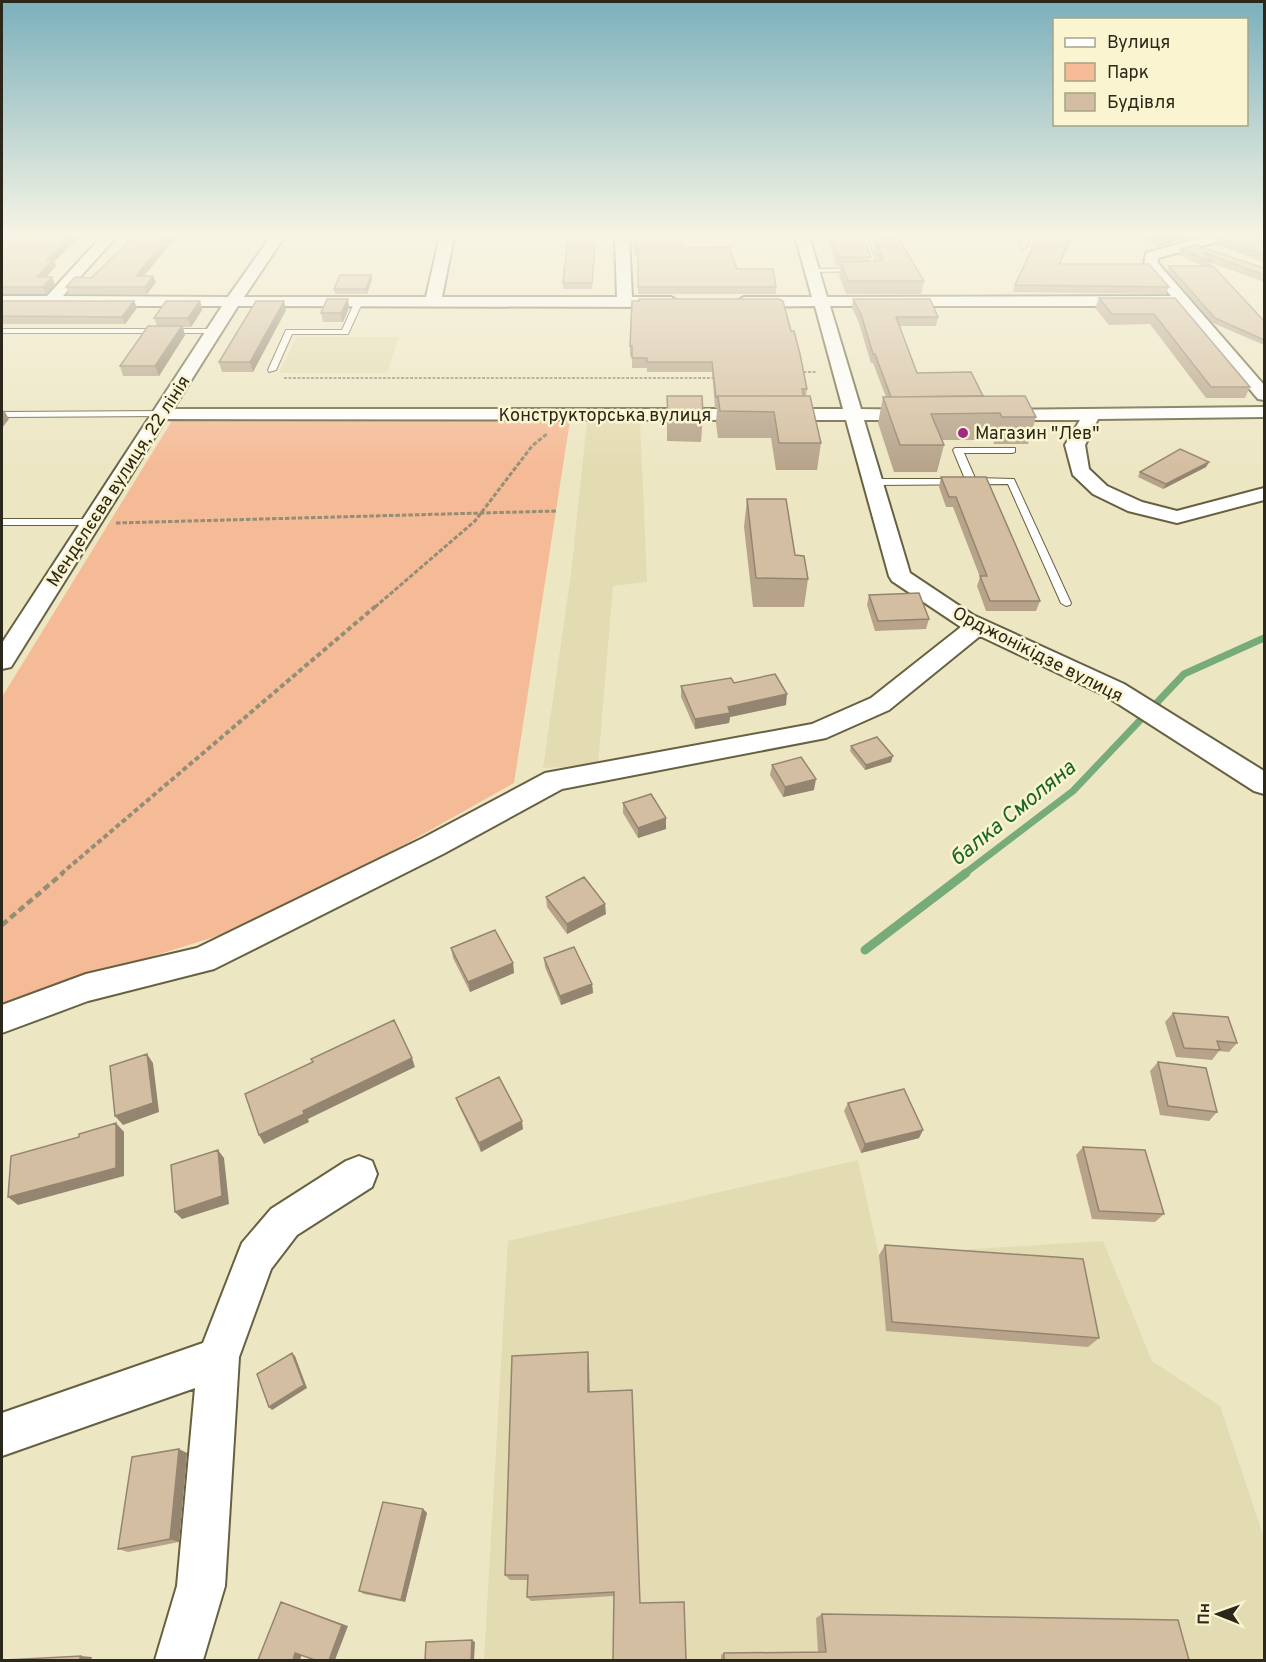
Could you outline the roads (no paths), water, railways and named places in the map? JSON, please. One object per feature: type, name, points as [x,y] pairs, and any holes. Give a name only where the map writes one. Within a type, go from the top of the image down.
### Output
[{"type":"street","name":"Менделєєва вулиця, 22 лінія","points":[[4,654],[99,523],[162,414],[225,314]]},
{"type":"street","name":"Орджонікідзе вулиця","points":[[824,314],[900,576],[965,620],[1115,690],[1264,783]]},
{"type":"street","points":[[1194,314],[1264,395]]},
{"type":"street","points":[[986,415],[1264,412]]},
{"type":"street","name":"Конструкторська вулиця","points":[[162,414],[938,415]]},
{"type":"street","points":[[1092,414],[1075,445],[1080,471],[1100,490],[1135,507],[1177,517],[1264,494]]},
{"type":"street","points":[[2,1019],[86,988],[202,960],[433,846],[555,780],[817,732],[880,704],[978,626]]},
{"type":"street","points":[[179,1660],[201,1587],[218,1357],[256,1257],[284,1222],[358,1174]]},
{"type":"street","points":[[2,1434],[196,1367],[218,1357]]},
{"type":"lane","points":[[272,370],[289,332],[345,332],[353,314]]},
{"type":"lane","points":[[2,331],[214,331]]},
{"type":"lane","points":[[2,414],[162,414]]},
{"type":"lane","points":[[971,482],[958,450],[1012,450]]},
{"type":"lane","points":[[874,482],[1011,481],[1066,603]]},
{"type":"lane","points":[[2,522],[99,523]]},
{"type":"waterway","name":"балка Смоляна","points":[[964,874],[1073,791],[1184,674],[1264,638]]},
{"type":"waterway","name":"балка Смоляна","points":[[865,950],[966,873]]},
{"type":"place","name":"Магазин \"Лев\"","points":[[963,433]]}]
